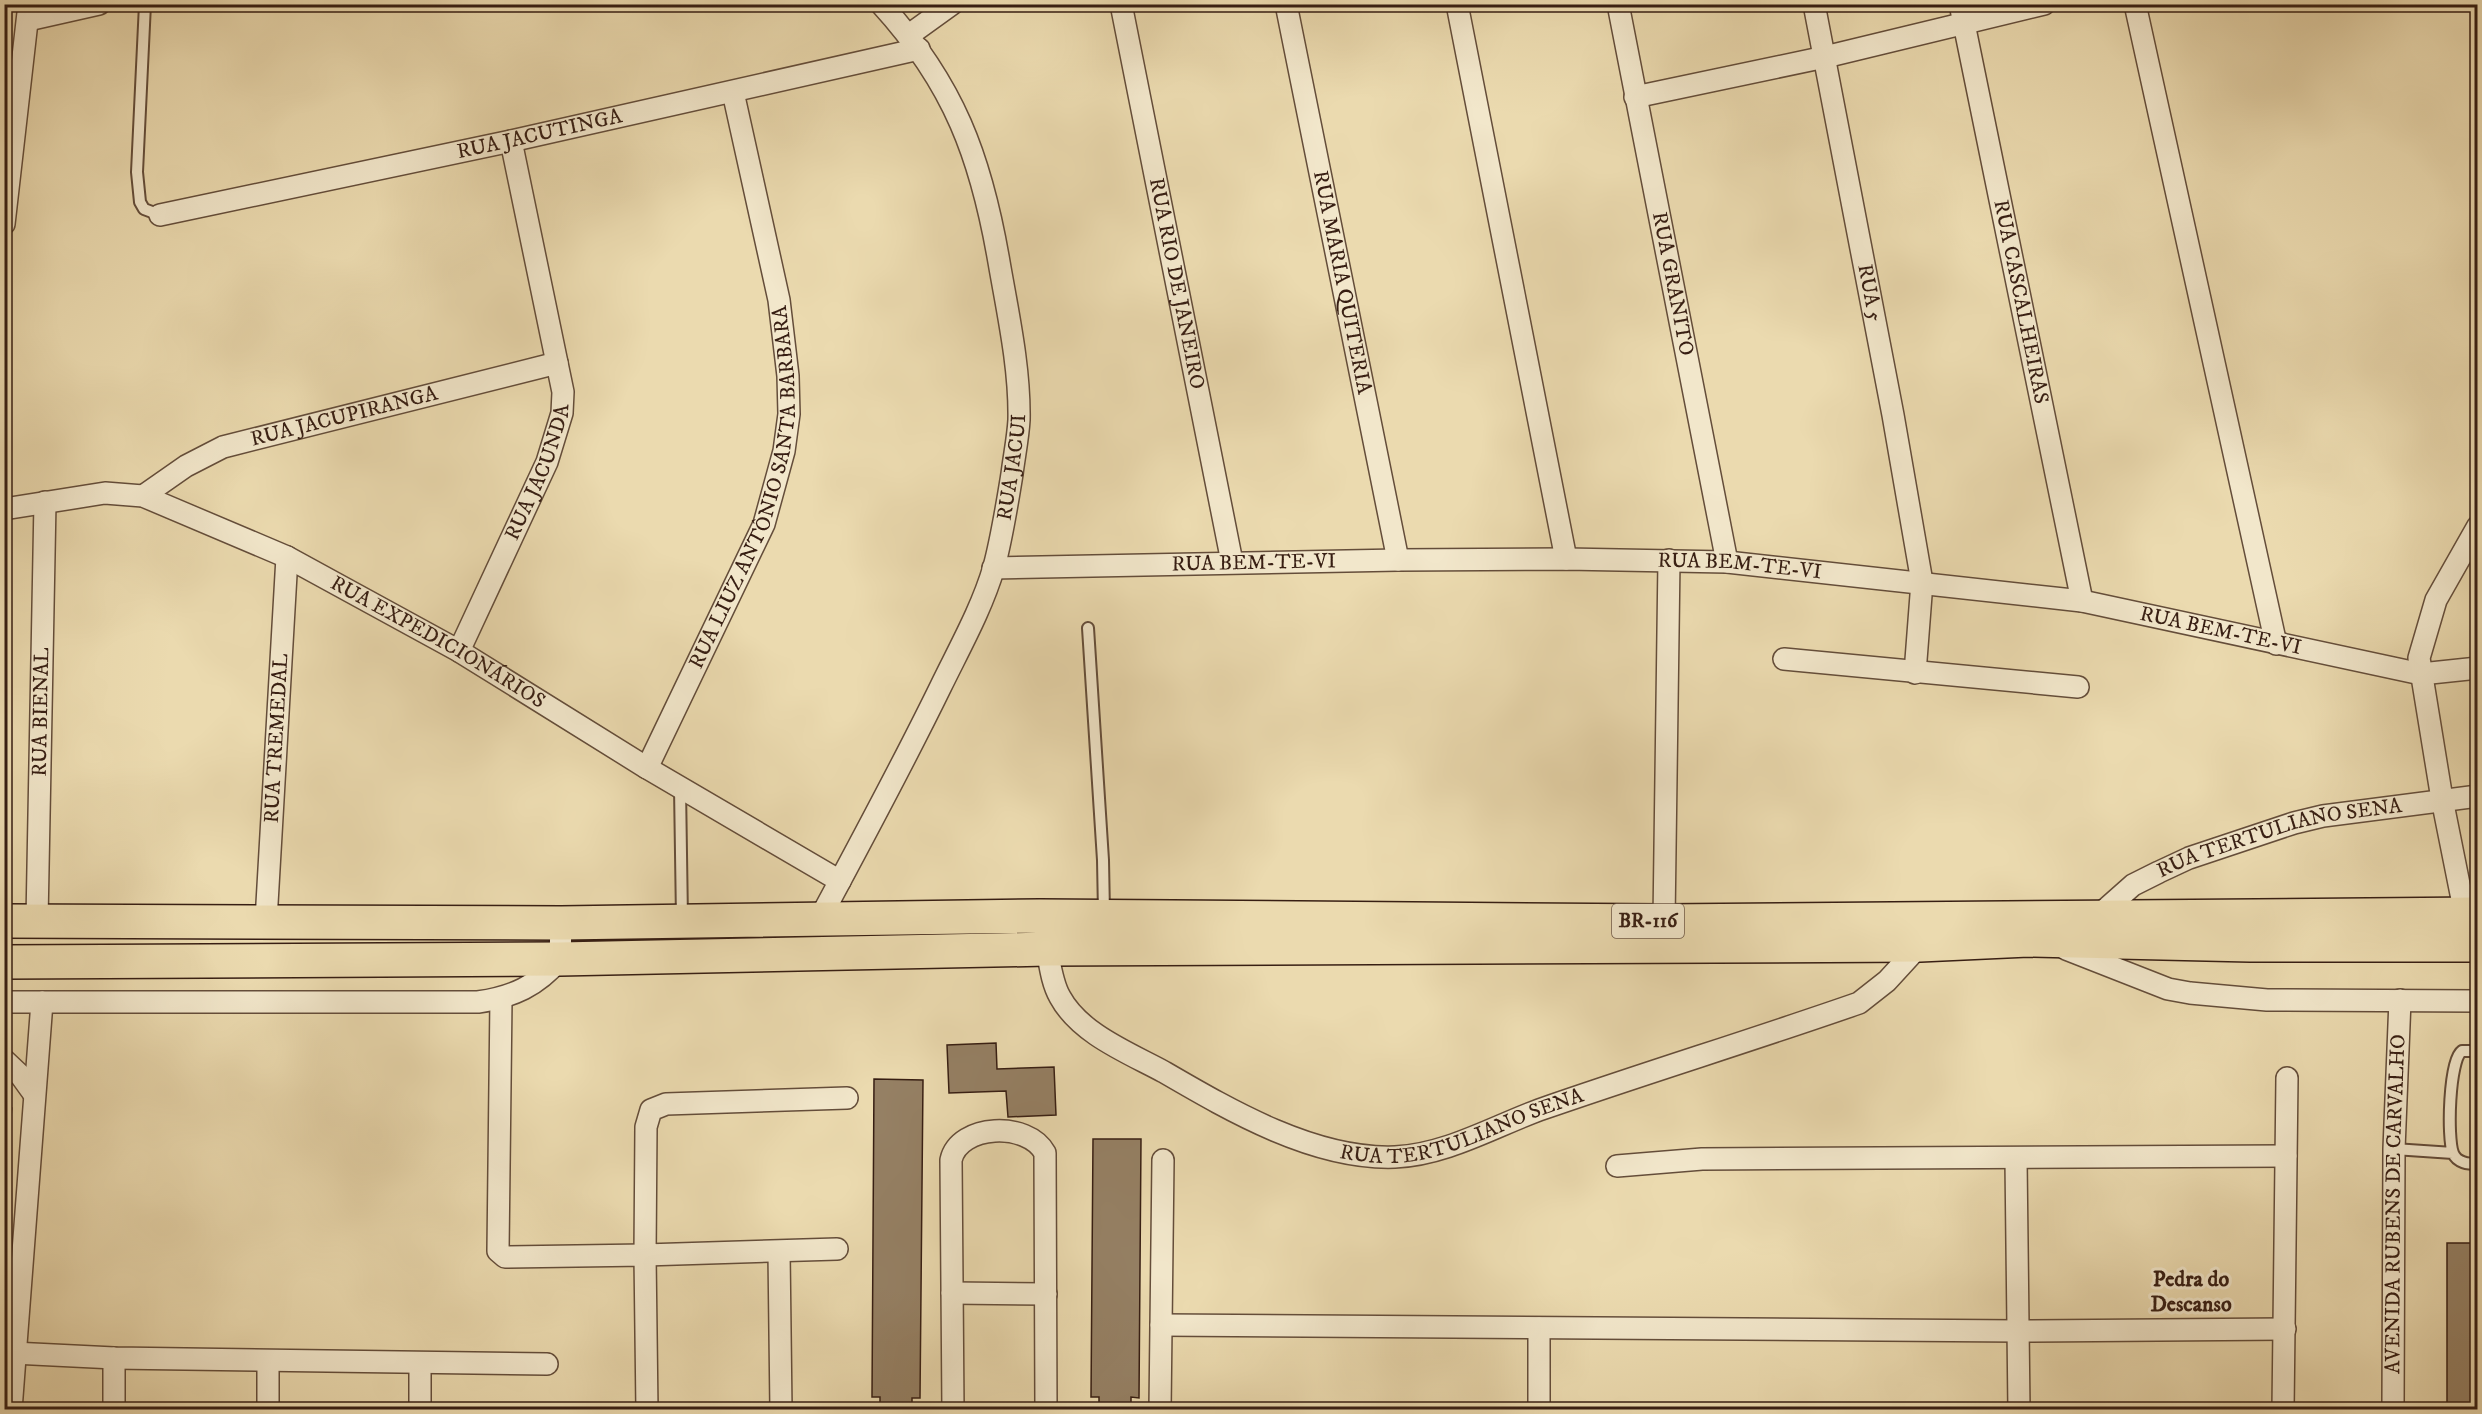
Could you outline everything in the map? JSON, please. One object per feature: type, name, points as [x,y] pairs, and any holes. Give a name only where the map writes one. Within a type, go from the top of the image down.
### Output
[{"type":"highway","name":"BR-116","points":[[819,920],[1104,917],[1664,921],[2471,914]]},
{"type":"highway","points":[[4,921],[561,923],[819,920]]},
{"type":"highway","points":[[4,962],[560,959],[1047,949],[1920,945],[2028,940],[2250,945],[2478,945]]},
{"type":"street","points":[[4,224],[29,12],[99,4]]},
{"type":"street","name":"RUA JACUI","points":[[819,920],[971,625],[993,568],[1007,502],[1019,421],[1010,326],[989,204],[978,166],[962,122],[914,42],[881,4]]},
{"type":"street","points":[[914,42],[952,4]]},
{"type":"street","name":"RUA RIO DE JANEIRO","points":[[1121,4],[1232,562]]},
{"type":"street","name":"RUA MARIA QUITERIA","points":[[1286,4],[1398,560]]},
{"type":"street","points":[[1457,4],[1566,558]]},
{"type":"street","name":"RUA GRANITO","points":[[1618,4],[1727,562]]},
{"type":"street","name":"RUA 5","points":[[1814,4],[1893,416],[1922,582],[1915,674]]},
{"type":"street","points":[[1635,97],[1825,57],[1961,14],[2044,4]]},
{"type":"street","points":[[2135,4],[2276,644]]},
{"type":"street","name":"RUA CASCALHEIRAS","points":[[1961,14],[2082,601]]},
{"type":"street","name":"RUA JACUTINGA","points":[[160,215],[733,92],[914,42]]},
{"type":"street","name":"RUA LIUZ ANTÔNIO SANTA BARBARA","points":[[647,768],[764,524],[784,451],[789,414],[789,376],[779,300],[733,92]]},
{"type":"street","name":"RUA JACUNDA","points":[[459,651],[547,462],[562,413],[563,392],[511,141]]},
{"type":"street","name":"RUA JACUPIRANGA","points":[[142,496],[186,466],[223,447],[557,363]]},
{"type":"street","name":"RUA EXPEDICIONÁRIOS","points":[[4,509],[105,493],[142,496],[287,557],[459,651],[647,768],[840,881]]},
{"type":"street","name":"RUA BIENAL","points":[[37,920],[45,502]]},
{"type":"street","points":[[2471,914],[2442,799],[2421,674],[2421,645],[2436,600],[2478,526]]},
{"type":"street","name":"RUA TREMEDAL","points":[[266,921],[287,557]]},
{"type":"street","name":"RUA BEM-TE-VI","points":[[993,568],[1232,562],[1566,558],[1727,562],[2082,601],[2421,674],[2478,668]]},
{"type":"street","points":[[1664,921],[1669,560]]},
{"type":"street","points":[[1784,659],[1915,674],[2078,687]]},
{"type":"street","name":"RUA TERTULIANO SENA","points":[[2098,916],[2133,885],[2189,858],[2294,823],[2323,816],[2478,796]]},
{"type":"street","points":[[4,1002],[478,1002],[501,999],[535,984],[560,959],[561,923]]},
{"type":"street","points":[[2028,940],[2078,952],[2168,989],[2267,1000],[2478,1001]]},
{"type":"street","name":"RUA TERTULIANO SENA","points":[[1047,949],[1060,997],[1070,1012],[1094,1032],[1248,1119],[1329,1148],[1360,1155],[1394,1157],[1422,1154],[1456,1143],[1538,1111],[1859,1002],[1887,981],[1920,945]]},
{"type":"street","points":[[501,999],[498,1246],[500,1255],[505,1257],[645,1255],[837,1249]]},
{"type":"street","name":"AVENIDA RUBENS DE CARVALHO","points":[[2393,1410],[2394,1149],[2400,1000]]},
{"type":"street","points":[[11,1410],[13,1353],[42,1002]]},
{"type":"street","points":[[4,1060],[21,1076],[34,1094]]},
{"type":"street","points":[[2283,1410],[2287,1078]]},
{"type":"street","points":[[647,1410],[645,1255],[646,1127],[649,1113],[655,1107],[666,1104],[847,1098]]},
{"type":"street","points":[[953,1410],[952,1153],[955,1146],[966,1138],[1000,1132],[1015,1132],[1028,1138],[1045,1153],[1046,1410]]},
{"type":"street","points":[[1617,1166],[1702,1159],[2016,1160],[2286,1156]]},
{"type":"street","points":[[1160,1410],[1163,1160]]},
{"type":"street","points":[[2016,1160],[2020,1331],[2019,1410]]},
{"type":"street","points":[[779,1252],[781,1410]]},
{"type":"street","points":[[952,1293],[1046,1294]]},
{"type":"street","points":[[1161,1325],[2020,1331],[2285,1329]]},
{"type":"street","points":[[1539,1328],[1539,1410]]},
{"type":"street","points":[[13,1353],[114,1358],[547,1364]]},
{"type":"street","points":[[114,1358],[114,1410]]},
{"type":"street","points":[[267,1410],[268,1361]]},
{"type":"street","points":[[420,1363],[420,1410]]},
{"type":"lane","points":[[145,4],[137,172],[140,202],[144,208],[160,215]]},
{"type":"lane","points":[[1088,628],[1103,860],[1104,917]]},
{"type":"lane","points":[[680,787],[682,921]]},
{"type":"lane","points":[[2453,1153],[2452,1078],[2455,1059],[2462,1051],[2478,1051]]},
{"type":"lane","points":[[2394,1149],[2453,1153],[2462,1162],[2478,1164]]},
{"type":"shaded area","points":[[5,1100],[12,1108],[5,1166]]},
{"type":"building","points":[[996,1043],[997,1069],[1054,1067],[1056,1115],[1008,1117],[1006,1091],[949,1093],[947,1045]]},
{"type":"building","points":[[874,1079],[923,1080],[920,1398],[912,1398],[912,1410],[880,1410],[880,1397],[872,1397]]},
{"type":"building","points":[[1093,1139],[1141,1139],[1139,1398],[1131,1397],[1131,1410],[1099,1410],[1099,1397],[1091,1397]]},
{"type":"building","points":[[2447,1243],[2478,1243],[2478,1410],[2447,1410]]},
{"type":"district","name":"Pedra do Descanso","points":[[2191,1292]]}]
